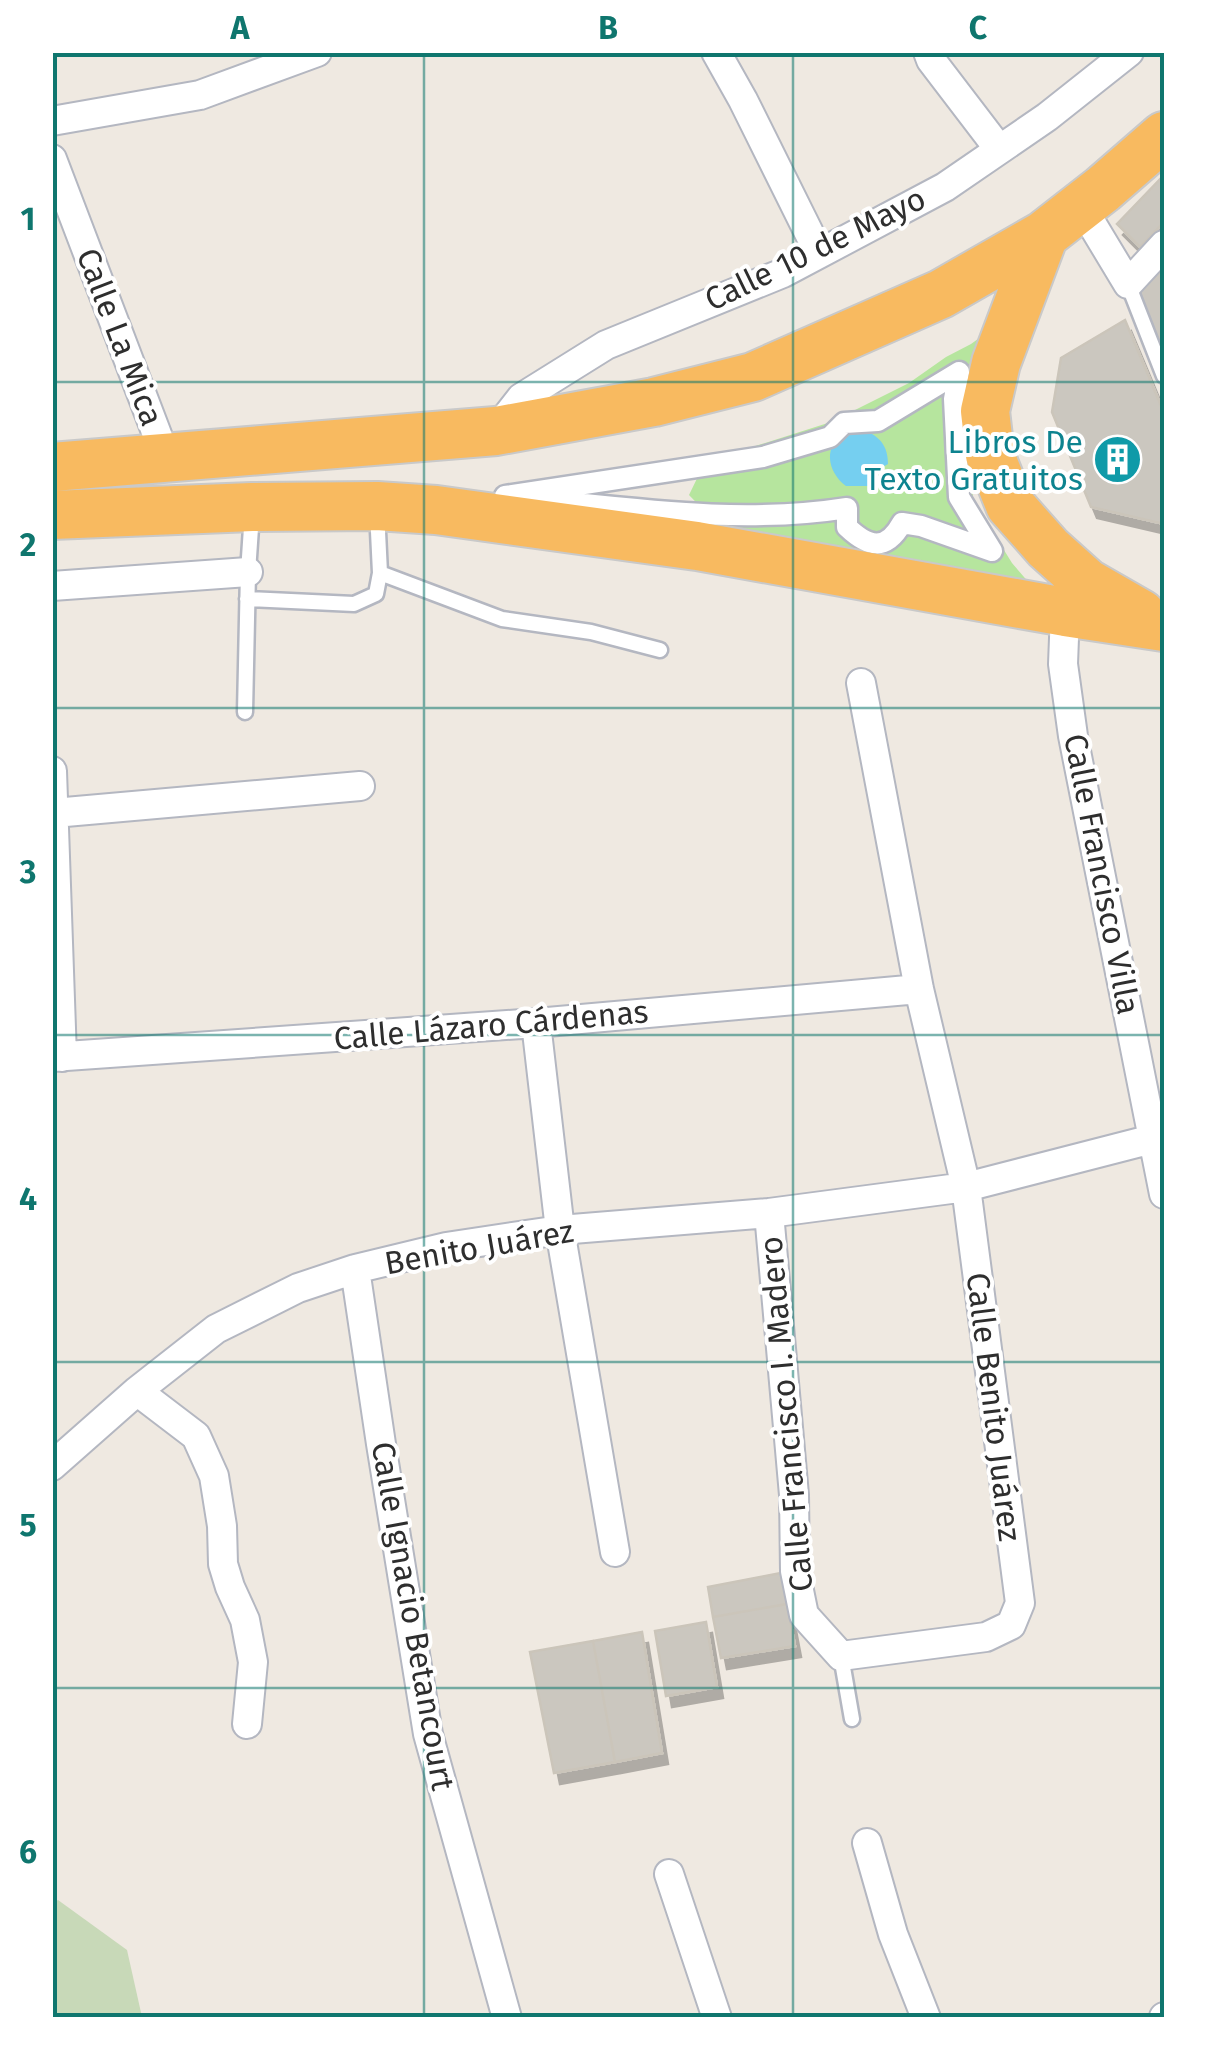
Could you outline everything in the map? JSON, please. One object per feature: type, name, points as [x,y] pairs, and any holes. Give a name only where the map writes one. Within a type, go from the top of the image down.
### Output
[{"type":"highway","points":[[52,467],[496,431],[654,402],[753,377],[941,294],[1044,235],[1164,136]]},
{"type":"highway","points":[[1044,235],[996,363],[984,411],[990,455],[1010,505],[1048,548],[1088,583],[1163,627]]},
{"type":"highway","points":[[52,515],[377,506],[436,510],[697,546],[1163,627]]},
{"type":"street","points":[[52,122],[200,95],[318,52]]},
{"type":"street","points":[[716,52],[819,253]]},
{"type":"street","points":[[928,52],[999,150]]},
{"type":"street","name":"Calle 10 de Mayo","points":[[496,431],[521,398],[606,345],[783,272],[945,187],[1047,117],[1129,52]]},
{"type":"street","name":"Calle La Mica","points":[[52,160],[166,458]]},
{"type":"street","points":[[1081,206],[1128,284],[1164,245]]},
{"type":"street","points":[[959,372],[954,399],[959,497],[992,551],[902,522],[894,536],[879,543],[862,541],[847,527],[847,508],[736,516],[505,496],[763,457],[830,437],[844,424],[878,420],[959,372]]},
{"type":"street","points":[[52,586],[247,585]]},
{"type":"street","name":"Calle Francisco Villa","points":[[1066,612],[1063,664],[1073,736],[1160,1137],[1164,1194]]},
{"type":"street","points":[[861,683],[919,988],[966,1187]]},
{"type":"street","name":"Calle Lázaro Cárdenas","points":[[52,771],[57,1057],[536,1023],[919,988]]},
{"type":"street","points":[[54,813],[360,786]]},
{"type":"street","points":[[536,1023],[560,1230],[615,1552]]},
{"type":"street","name":"Benito Juárez","points":[[52,1466],[137,1391],[216,1330],[298,1288],[355,1269],[446,1247],[560,1230],[769,1214],[966,1187],[1160,1137]]},
{"type":"street","name":"Calle Benito Juárez","points":[[841,1656],[986,1637],[1011,1625],[1020,1604],[966,1187]]},
{"type":"street","name":"Calle Francisco I. Madero","points":[[769,1214],[794,1496],[795,1571],[804,1615],[841,1656]]},
{"type":"street","name":"Calle Ignacio Betancourt","points":[[355,1269],[428,1734],[508,2018]]},
{"type":"street","points":[[137,1391],[196,1436],[214,1476],[224,1564],[245,1620],[252,1662],[247,1724]]},
{"type":"street","points":[[867,1843],[893,1934],[926,2018]]},
{"type":"street","points":[[669,1874],[717,2018]]},
{"type":"lane","points":[[1128,284],[1164,376]]},
{"type":"lane","points":[[247,585],[354,604],[376,594],[380,573],[377,506]]},
{"type":"lane","points":[[245,712],[252,508]]},
{"type":"lane","points":[[380,573],[502,620],[591,632],[660,650]]},
{"type":"lane","points":[[841,1656],[852,1719]]},
{"type":"green space","points":[[1000,323],[968,410],[973,500],[1012,563],[1043,599],[724,531],[689,495],[705,462],[831,422],[909,383]]},
{"type":"green space","points":[[58,1900],[127,1950],[142,2017],[53,2017],[52,1904]]},
{"type":"water","points":[[863,430],[882,442],[888,464],[876,471],[869,486],[846,486],[831,466],[831,451],[839,437]]},
{"type":"building","points":[[1164,175],[1164,222],[1140,247],[1117,224]]},
{"type":"building","points":[[1164,259],[1164,351],[1137,290]]},
{"type":"building","name":"Libros De Texto Gratuitos","points":[[1125,320],[1164,413],[1164,524],[1091,507],[1052,412],[1061,358]]},
{"type":"building","points":[[781,1573],[787,1604],[713,1617],[708,1587]]},
{"type":"building","points":[[787,1604],[795,1646],[721,1658],[713,1617]]},
{"type":"building","points":[[706,1622],[717,1687],[666,1696],[655,1631]]},
{"type":"building","points":[[642,1632],[662,1753],[615,1762],[593,1641]]},
{"type":"building","points":[[593,1641],[615,1762],[554,1773],[530,1652]]},
{"type":"place","name":"Libros De Texto Gratuitos","points":[[1118,460]]}]
